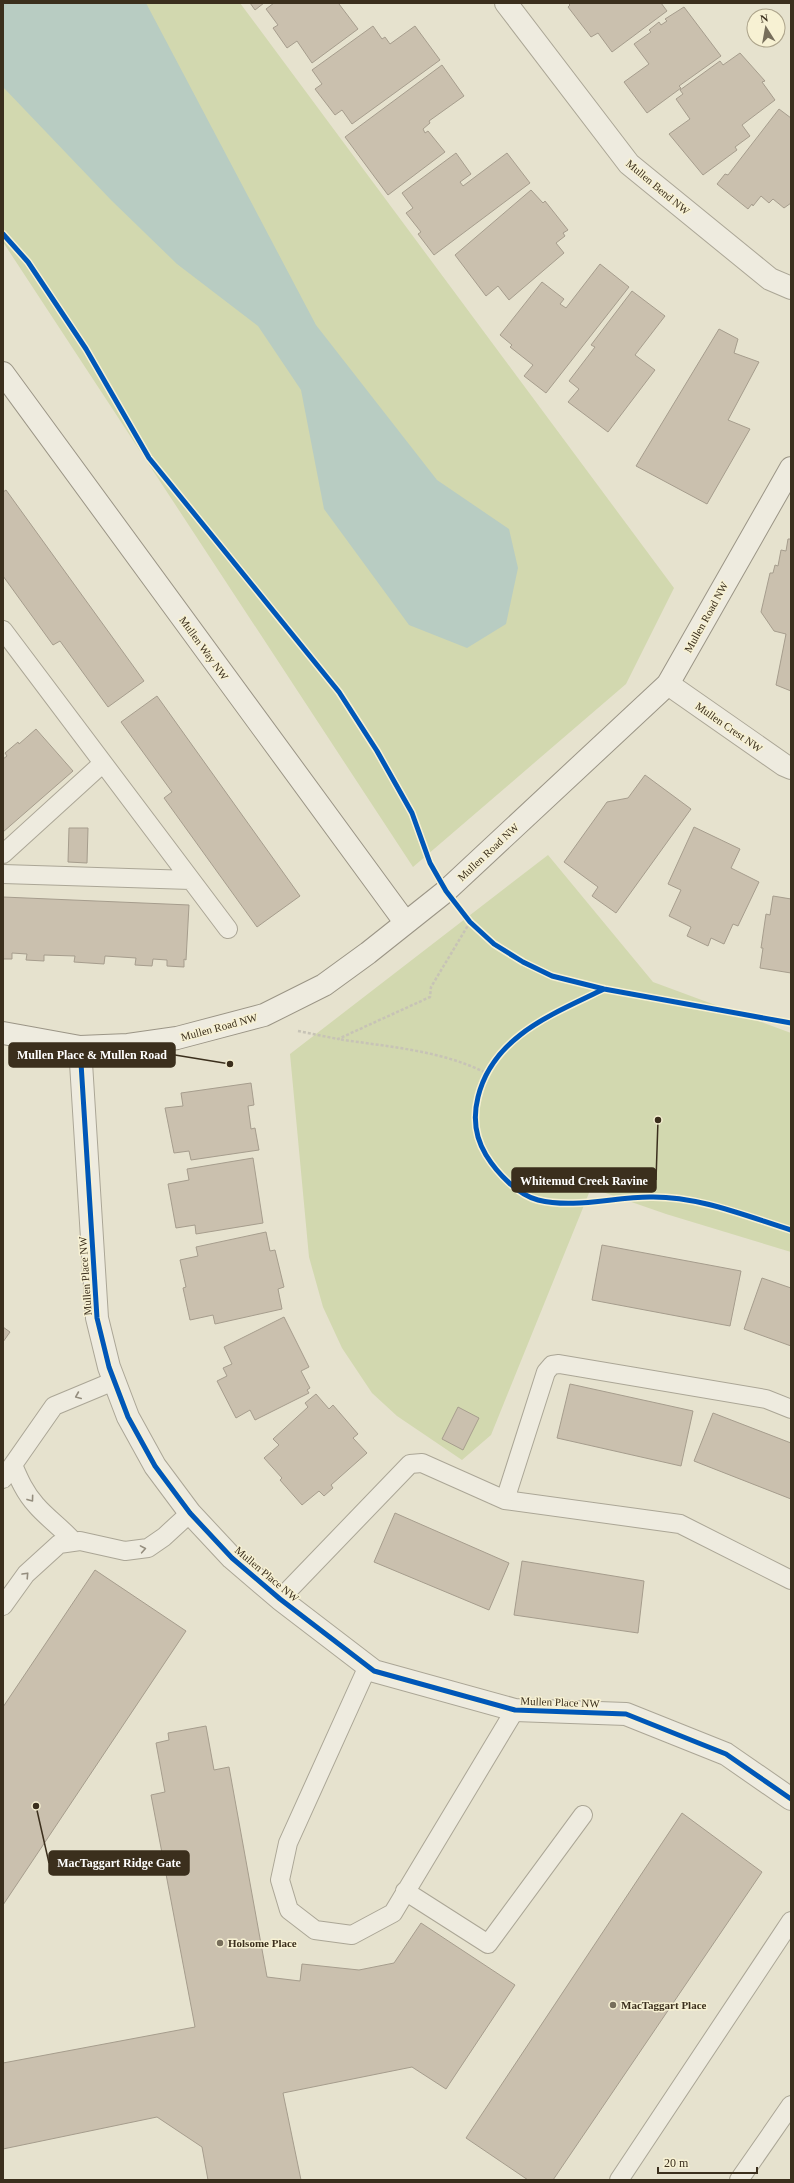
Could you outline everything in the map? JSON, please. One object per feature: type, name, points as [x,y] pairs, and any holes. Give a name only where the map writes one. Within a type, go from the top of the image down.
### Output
[{"type":"street","name":"Mullen Bend NW","points":[[506,3],[628,164],[770,279],[791,288]]},
{"type":"street","name":"Mullen Way NW","points":[[6,383],[406,922]]},
{"type":"street","name":"Mullen Road NW","points":[[3,1033],[80,1047],[128,1045],[177,1038],[264,1015],[324,985],[446,891],[668,684],[791,468]]},
{"type":"street","name":"Mullen Crest NW","points":[[668,684],[784,765],[791,768]]},
{"type":"street","name":"Mullen Place NW","points":[[80,1047],[97,1318],[114,1381],[128,1417],[155,1466],[190,1513],[232,1558],[280,1599],[374,1671],[515,1710],[626,1714],[726,1754],[791,1799]]},
{"type":"lane","points":[[3,630],[228,930]]},
{"type":"lane","points":[[3,854],[103,763]]},
{"type":"lane","points":[[3,874],[191,880]]},
{"type":"lane","points":[[505,1500],[546,1372],[552,1365],[559,1364],[766,1399],[791,1409]]},
{"type":"lane","points":[[74,1542],[54,1521],[36,1506],[8,1472],[54,1406],[114,1381]]},
{"type":"lane","points":[[280,1599],[410,1464],[422,1463],[505,1500],[680,1524],[791,1580]]},
{"type":"lane","points":[[3,1606],[26,1574],[59,1544],[80,1541],[125,1551],[148,1548],[164,1537],[190,1513]]},
{"type":"lane","points":[[368,1666],[288,1843],[280,1880],[289,1910],[315,1930],[352,1935],[393,1913],[515,1710]]},
{"type":"lane","points":[[405,1892],[488,1944],[583,1815]]},
{"type":"lane","points":[[619,2180],[791,1921]]},
{"type":"lane","points":[[739,2180],[791,2105]]},
{"type":"path","points":[[446,891],[475,927]]},
{"type":"path","points":[[470,922],[431,987],[430,996],[338,1039],[438,1055],[465,1062],[486,1073]]},
{"type":"path","points":[[484,1079],[490,1068]]},
{"type":"green space","points":[[3,3],[240,3],[674,588],[626,684],[413,867],[3,242]]},
{"type":"green space","points":[[548,855],[653,982],[791,1033],[791,1252],[666,1214],[591,1188],[491,1435],[462,1460],[397,1416],[372,1393],[342,1348],[323,1307],[309,1257],[290,1054]]},
{"type":"shaded area","points":[[3,3],[146,3],[316,325],[437,480],[509,529],[518,568],[506,624],[467,648],[409,625],[324,509],[301,390],[258,326],[177,264],[111,200],[3,87]]},
{"type":"building","points":[[250,3],[264,3],[255,10]]},
{"type":"building","points":[[274,3],[341,3],[339,4],[358,29],[312,63],[297,41],[287,48],[273,28],[278,25],[266,9]]},
{"type":"building","points":[[568,3],[661,3],[667,11],[612,52],[598,33],[591,37],[568,7],[570,5]]},
{"type":"building","points":[[684,7],[721,56],[679,86],[681,88],[647,113],[624,82],[649,64],[634,44],[651,32],[649,30],[659,22],[661,25],[667,21],[665,19]]},
{"type":"building","points":[[373,26],[382,39],[385,37],[390,44],[415,26],[440,60],[352,124],[342,110],[335,115],[315,89],[322,84],[312,70]]},
{"type":"building","points":[[740,53],[765,81],[762,82],[775,100],[742,125],[750,136],[735,147],[737,150],[703,175],[669,134],[690,119],[676,99],[683,94],[680,90],[720,61],[723,65]]},
{"type":"building","points":[[442,65],[464,96],[429,121],[430,123],[423,129],[425,133],[428,131],[445,152],[388,195],[345,137]]},
{"type":"building","points":[[779,109],[791,118],[791,203],[784,208],[773,199],[769,203],[761,196],[753,206],[752,204],[748,209],[717,184],[725,174],[728,175]]},
{"type":"building","points":[[456,153],[471,174],[460,182],[463,186],[507,153],[530,183],[434,255],[418,234],[421,232],[406,213],[413,208],[402,193]]},
{"type":"building","points":[[531,190],[543,203],[545,201],[568,230],[563,233],[565,236],[556,243],[564,253],[509,300],[498,286],[486,296],[455,255]]},
{"type":"building","points":[[600,264],[629,287],[546,393],[524,376],[533,365],[510,347],[512,345],[500,335],[542,282],[564,299],[560,304],[566,308]]},
{"type":"building","points":[[632,291],[665,316],[635,355],[655,370],[608,432],[568,402],[579,389],[569,381],[595,347],[591,345]]},
{"type":"building","points":[[719,329],[738,339],[734,353],[759,362],[728,420],[750,429],[707,504],[636,466]]},
{"type":"building","points":[[6,490],[144,681],[108,707],[60,641],[53,645],[3,576],[3,492]]},
{"type":"building","points":[[788,539],[791,539],[791,691],[776,685],[786,634],[774,631],[761,612],[770,573],[773,573],[775,565],[778,566],[781,550],[786,551]]},
{"type":"building","points":[[157,696],[300,896],[257,927],[164,798],[172,792],[121,722]]},
{"type":"building","points":[[36,729],[73,771],[3,832],[3,759],[7,756],[5,753],[18,742],[19,744]]},
{"type":"building","points":[[645,775],[691,809],[616,913],[592,896],[598,887],[564,862],[607,802],[628,798]]},
{"type":"building","points":[[694,827],[740,849],[731,868],[759,882],[738,926],[733,924],[724,944],[711,938],[708,946],[687,936],[691,927],[669,916],[681,890],[668,884]]},
{"type":"building","points":[[69,828],[88,828],[87,863],[68,862]]},
{"type":"building","points":[[773,896],[791,899],[791,973],[760,968],[763,948],[761,948],[766,914],[770,915]]},
{"type":"building","points":[[3,897],[189,905],[186,960],[184,959],[184,967],[167,966],[167,960],[153,959],[152,966],[135,965],[136,958],[105,956],[104,964],[74,962],[75,956],[44,955],[44,961],[26,960],[27,954],[12,953],[12,959],[3,959]]},
{"type":"building","points":[[251,1083],[254,1105],[248,1106],[251,1129],[255,1128],[259,1150],[191,1160],[189,1151],[174,1153],[165,1108],[183,1106],[181,1093]]},
{"type":"building","points":[[253,1158],[263,1223],[196,1234],[195,1225],[176,1228],[168,1184],[189,1180],[187,1169]]},
{"type":"building","points":[[266,1232],[270,1251],[275,1250],[284,1287],[278,1289],[282,1309],[215,1324],[213,1315],[190,1320],[183,1288],[186,1287],[180,1260],[198,1256],[196,1247]]},
{"type":"building","points":[[602,1245],[741,1271],[730,1326],[592,1300]]},
{"type":"building","points":[[762,1278],[791,1288],[791,1346],[744,1329]]},
{"type":"building","points":[[284,1317],[309,1367],[301,1371],[310,1388],[307,1390],[309,1393],[255,1420],[250,1410],[236,1418],[217,1381],[227,1376],[223,1368],[232,1364],[224,1347]]},
{"type":"building","points":[[3,1327],[10,1332],[3,1342]]},
{"type":"building","points":[[570,1384],[693,1411],[681,1466],[557,1438]]},
{"type":"building","points":[[316,1394],[329,1409],[333,1405],[358,1434],[353,1438],[367,1453],[331,1485],[333,1488],[324,1496],[319,1491],[302,1505],[280,1480],[282,1478],[264,1458],[279,1445],[273,1439],[308,1407],[305,1403]]},
{"type":"building","points":[[458,1407],[479,1418],[463,1450],[442,1439]]},
{"type":"building","points":[[713,1413],[791,1443],[791,1499],[694,1461]]},
{"type":"building","points":[[395,1513],[509,1563],[489,1610],[374,1562]]},
{"type":"building","points":[[522,1561],[644,1581],[638,1633],[514,1615]]},
{"type":"building","points":[[95,1570],[186,1631],[3,1905],[3,1707]]},
{"type":"building","name":"Holsome Place","points":[[206,1726],[214,1770],[229,1767],[267,1977],[300,1981],[302,1964],[359,1970],[394,1963],[421,1923],[515,1985],[446,2089],[412,2067],[283,2093],[301,2180],[208,2180],[202,2147],[157,2117],[3,2149],[3,2063],[195,2027],[151,1795],[165,1792],[156,1743],[169,1740],[168,1733]]},
{"type":"building","name":"MacTaggart Place","points":[[682,1813],[762,1872],[553,2180],[528,2180],[466,2138]]},
{"type":"cycle path","points":[[3,234],[28,262],[86,349],[149,458],[339,692],[377,751],[412,813],[430,863],[446,891],[470,922],[494,944],[523,962],[552,976],[604,989],[791,1023]]},
{"type":"cycle path","points":[[604,989],[546,1018],[528,1030],[511,1043],[497,1058],[486,1076],[476,1104],[475,1119],[479,1141],[486,1155],[496,1169],[516,1188],[538,1200],[565,1203],[594,1202],[636,1197],[686,1200],[722,1208],[791,1230]]},
{"type":"cycle path","points":[[80,1047],[97,1318],[109,1367],[128,1417],[155,1466],[190,1513],[232,1558],[280,1599],[374,1671],[515,1710],[626,1714],[726,1754],[791,1799]]},
{"type":"place","name":"Mullen Place & Mullen Road","points":[[230,1064]]},
{"type":"place","name":"Whitemud Creek Ravine","points":[[658,1120]]},
{"type":"place","name":"MacTaggart Ridge Gate","points":[[36,1806]]},
{"type":"place","name":"Holsome Place","points":[[220,1943]]},
{"type":"place","name":"MacTaggart Place","points":[[613,2005]]}]
